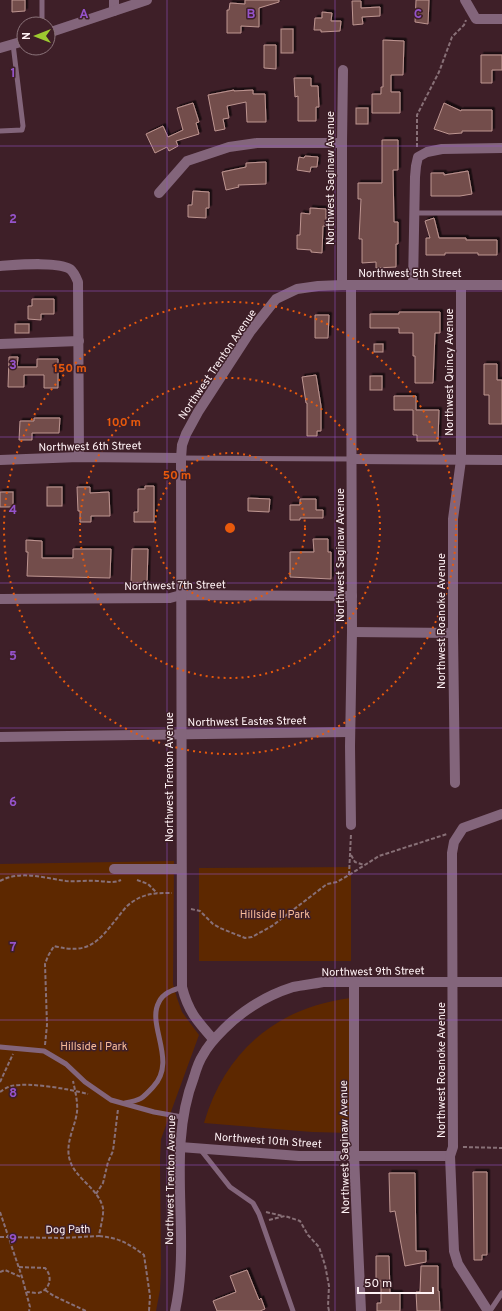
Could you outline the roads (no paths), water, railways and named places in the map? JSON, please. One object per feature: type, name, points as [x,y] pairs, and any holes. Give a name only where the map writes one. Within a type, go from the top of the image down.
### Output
[{"type":"street","points":[[114,0],[114,11]]},
{"type":"street","points":[[56,30],[147,0]]},
{"type":"street","points":[[468,5],[476,19],[502,19]]},
{"type":"street","points":[[0,48],[16,43]]},
{"type":"street","name":"Northwest Saginaw Avenue","points":[[343,70],[342,143],[352,459],[352,632],[350,732],[351,825]]},
{"type":"street","points":[[159,193],[187,161],[229,147],[257,143],[342,143]]},
{"type":"street","points":[[413,285],[415,177],[418,157],[427,152],[442,149],[502,148]]},
{"type":"street","points":[[0,266],[50,265],[70,269],[75,274],[79,287],[79,457]]},
{"type":"street","name":"Northwest Quincy Avenue","points":[[460,460],[461,285]]},
{"type":"street","name":"Northwest 5th Street","points":[[318,286],[502,285]]},
{"type":"street","name":"Northwest Trenton Avenue","points":[[175,1311],[180,1274],[180,1147],[182,1117],[187,1093],[202,1056],[213,1039],[195,1019],[186,1002],[182,987],[182,445],[198,412],[250,332],[276,299],[297,289],[318,286]]},
{"type":"street","points":[[0,344],[79,341]]},
{"type":"street","name":"Northwest 6th Street","points":[[0,460],[79,457],[181,458]]},
{"type":"street","points":[[352,459],[502,460]]},
{"type":"street","name":"Northwest Roanoke Avenue","points":[[455,783],[452,633],[453,519],[460,460]]},
{"type":"street","name":"Northwest 7th Street","points":[[0,599],[170,598],[181,595],[352,596]]},
{"type":"street","points":[[352,632],[452,633]]},
{"type":"street","name":"Northwest Eastes Street","points":[[0,737],[350,732]]},
{"type":"street","name":"Northwest Roanoke Avenue","points":[[489,1311],[458,1264],[454,1251],[452,1151],[454,982],[452,853],[454,842],[463,828],[502,814]]},
{"type":"street","points":[[114,869],[181,869]]},
{"type":"street","name":"Northwest 9th Street","points":[[213,1039],[231,1022],[254,1005],[295,987],[323,982],[502,982]]},
{"type":"street","name":"Northwest Saginaw Avenue","points":[[354,982],[354,1156],[361,1311]]},
{"type":"street","name":"Northwest 10th Street","points":[[180,1147],[299,1156],[354,1156],[452,1151]]},
{"type":"lane","points":[[42,0],[42,16]]},
{"type":"lane","points":[[0,131],[22,130],[23,126],[13,44]]},
{"type":"lane","points":[[415,213],[502,213]]},
{"type":"lane","points":[[181,458],[352,459]]},
{"type":"lane","points":[[122,1103],[142,1100],[158,1082],[164,1062],[156,1016],[158,1003],[165,994],[182,987]]},
{"type":"lane","points":[[0,1047],[44,1051],[66,1064],[85,1082],[111,1100],[154,1112],[182,1117]]},
{"type":"lane","points":[[199,1148],[230,1187],[253,1204],[257,1211],[293,1311]]},
{"type":"lane","points":[[489,1311],[502,1293]]},
{"type":"park label","name":"Hillside II Park","points":[[275,914]]},
{"type":"park label","name":"Hillside I Park","points":[[94,1046]]}]
